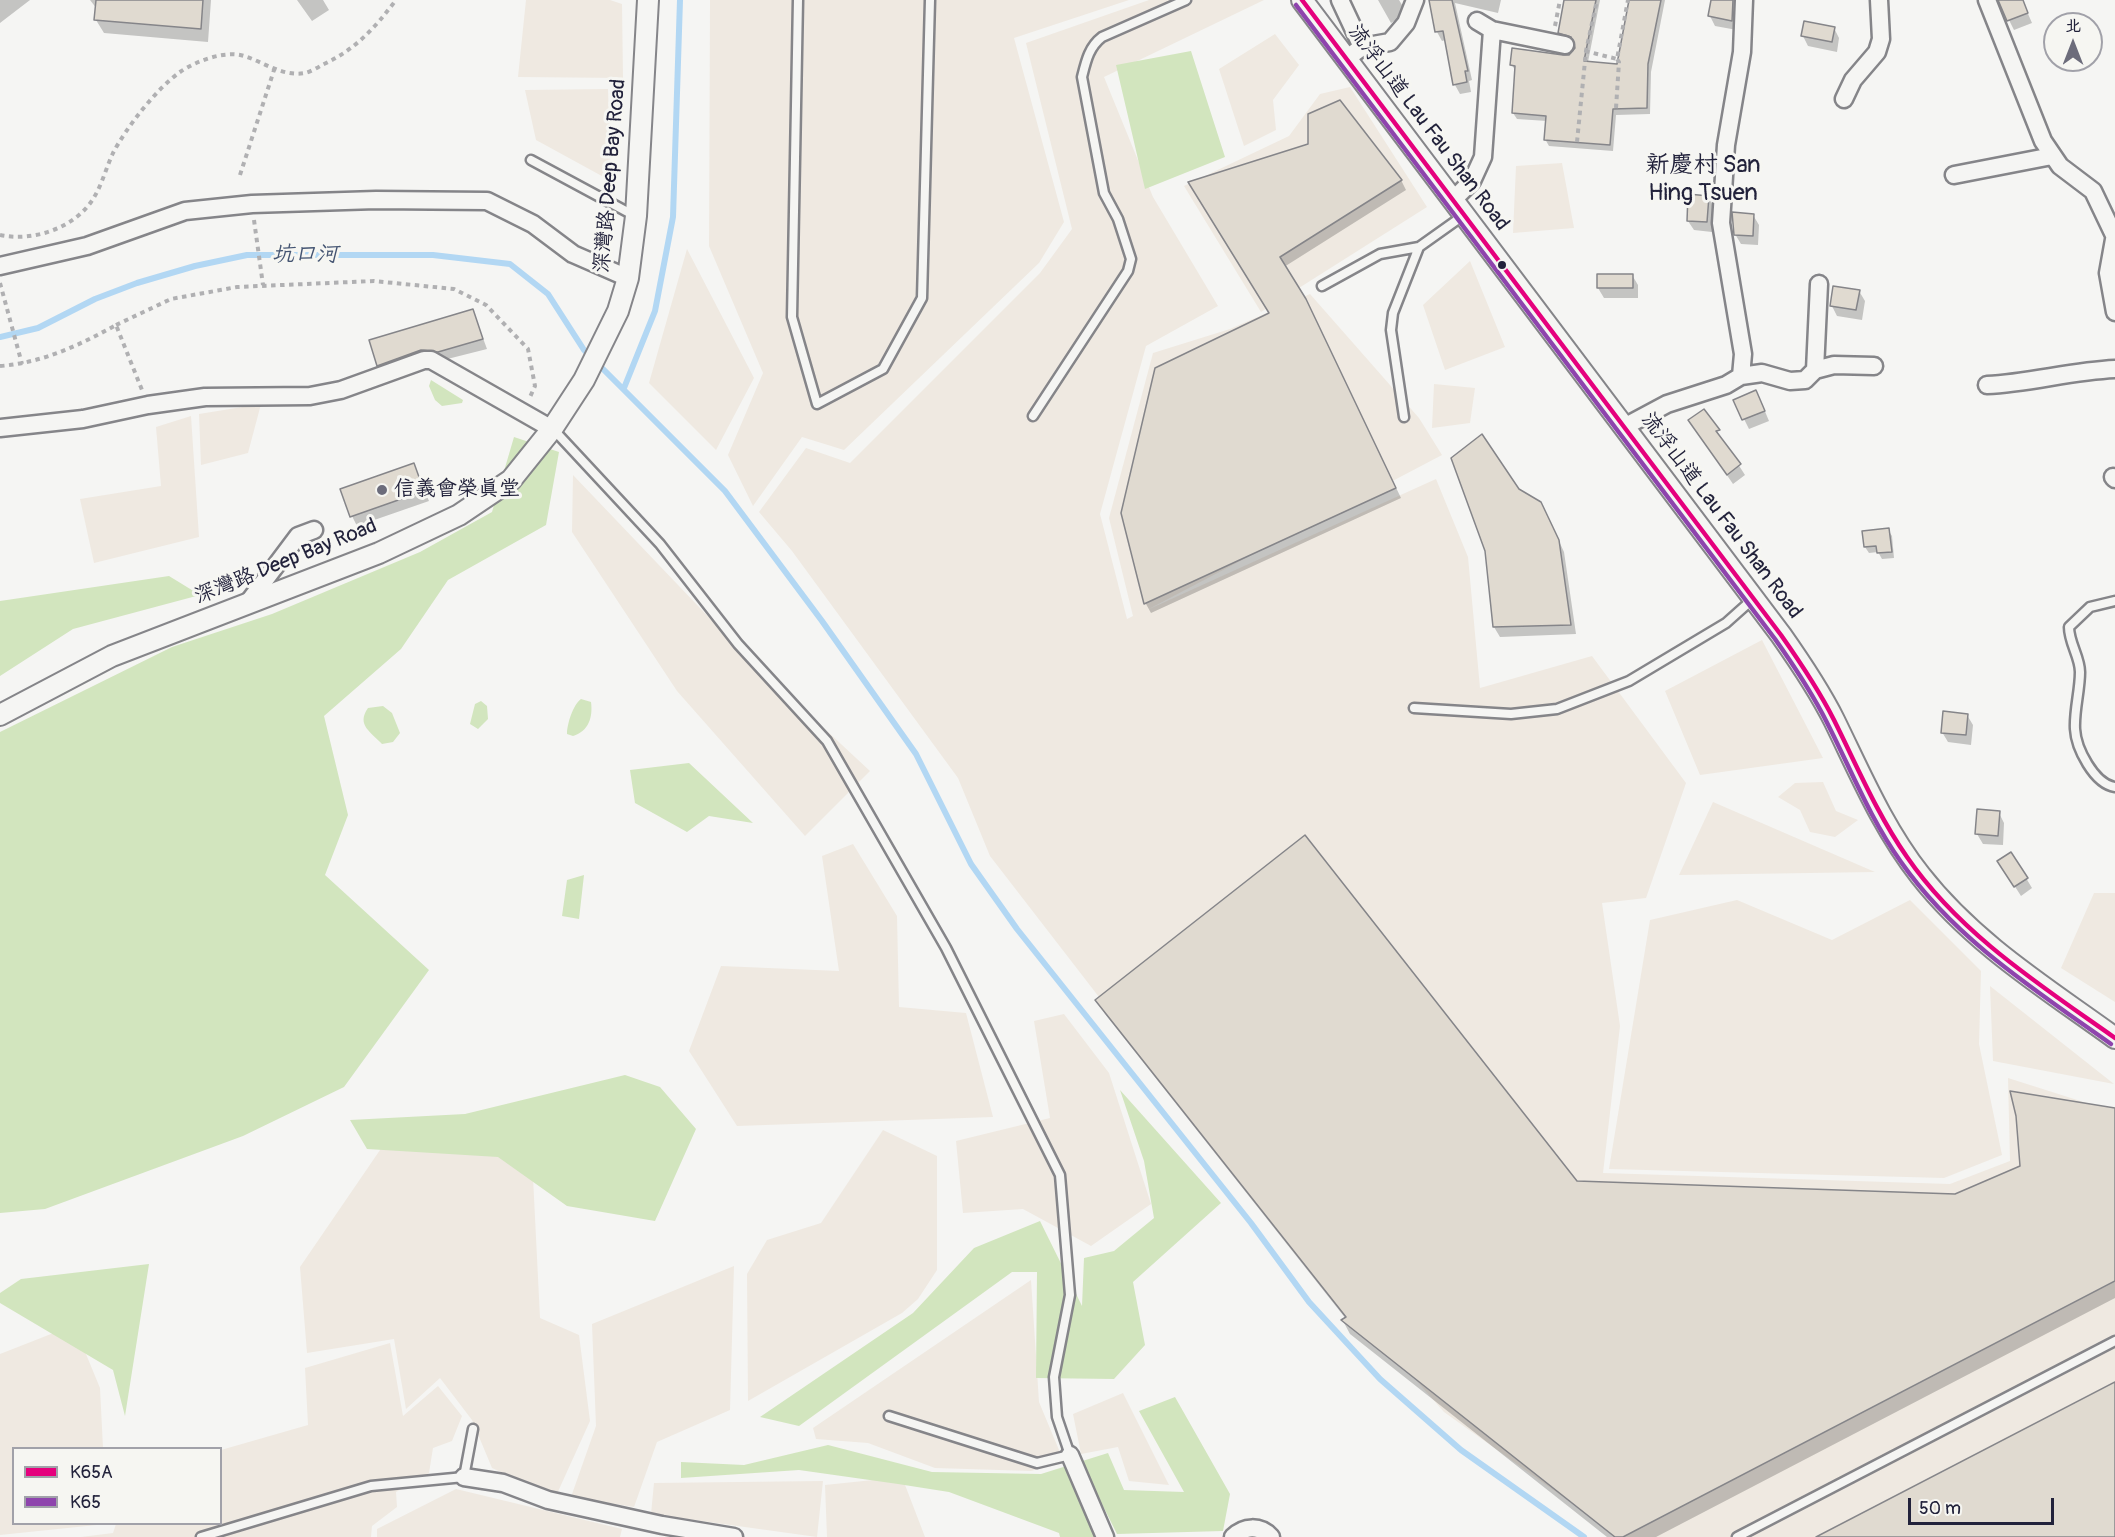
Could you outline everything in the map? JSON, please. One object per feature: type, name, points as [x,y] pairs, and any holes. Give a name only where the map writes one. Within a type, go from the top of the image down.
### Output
[{"type":"street","name":"深灣路 Deep Bay Road","points":[[0,715],[112,656],[379,552],[459,515],[511,480],[552,429],[584,380],[606,338],[628,278],[636,216],[648,0]]},
{"type":"street","name":"流浮山道 Lau Fau Shan Road","points":[[1302,0],[1354,53],[1458,208],[1803,666],[1833,719],[1877,809],[1924,881],[1952,913],[1990,949],[2115,1038]]},
{"type":"street","points":[[1340,0],[1354,53],[1390,42],[1406,23],[1415,0]]},
{"type":"street","points":[[1741,376],[1743,354],[1720,222],[1726,145],[1742,52],[1744,0]]},
{"type":"street","points":[[1844,99],[1853,80],[1877,52],[1881,39],[1879,0]]},
{"type":"street","points":[[1987,0],[2043,141],[2060,166],[2093,191],[2115,234],[2108,273],[2115,312]]},
{"type":"street","points":[[1477,21],[1492,30],[1558,45]]},
{"type":"street","points":[[1458,208],[1483,157],[1492,30]]},
{"type":"street","points":[[1954,175],[2052,156]]},
{"type":"street","points":[[0,266],[87,246],[185,211],[264,204],[376,200],[487,201],[533,224],[573,255],[628,278]]},
{"type":"street","points":[[1815,370],[1819,284]]},
{"type":"street","points":[[0,428],[83,420],[148,405],[206,397],[310,396],[341,390],[424,360],[431,360],[552,429]]},
{"type":"street","points":[[1624,427],[1667,404],[1726,385],[1741,376],[1762,373],[1790,381],[1805,380],[1815,370],[1834,365],[1874,366]]},
{"type":"street","points":[[1987,385],[2022,383],[2079,370],[2115,369]]},
{"type":"street","points":[[248,604],[298,536],[314,530]]},
{"type":"street","points":[[1070,1455],[1105,1537]]},
{"type":"street","points":[[464,1477],[503,1483],[548,1500],[662,1525],[734,1537]]},
{"type":"street","points":[[1233,1537],[1243,1529],[1252,1528],[1260,1529],[1271,1537]]},
{"type":"lane","points":[[798,0],[792,317],[818,404],[883,369],[922,298],[930,0]]},
{"type":"lane","points":[[1033,416],[1128,271],[1131,259],[1118,219],[1104,193],[1082,77],[1087,58],[1094,44],[1102,38],[1186,0]]},
{"type":"lane","points":[[531,160],[636,216]]},
{"type":"lane","points":[[1404,417],[1391,330],[1393,313],[1419,247],[1458,208]]},
{"type":"lane","points":[[1322,286],[1380,255],[1419,247]]},
{"type":"lane","points":[[552,429],[660,544],[738,644],[827,741],[946,948],[1060,1175],[1070,1295],[1054,1377],[1057,1417],[1070,1455],[1037,1463],[889,1416]]},
{"type":"lane","points":[[1414,708],[1511,714],[1557,709],[1629,681],[1726,623],[1754,598]]},
{"type":"lane","points":[[2115,601],[2090,607],[2069,627],[2069,639],[2080,670],[2075,731],[2090,770],[2099,781],[2115,787]]},
{"type":"lane","points":[[1737,1537],[2115,1341]]},
{"type":"lane","points":[[201,1537],[371,1486],[464,1477],[473,1429]]},
{"type":"path","points":[[0,235],[39,234],[66,224],[86,209],[94,198],[113,153],[136,118],[179,72],[211,57],[243,55],[274,70],[305,73],[342,56],[370,34],[396,0]]},
{"type":"path","points":[[1560,0],[1558,45],[1617,59]]},
{"type":"path","points":[[1577,142],[1586,51],[1597,0]]},
{"type":"path","points":[[1616,108],[1619,62],[1617,59],[1628,0]]},
{"type":"path","points":[[240,175],[274,70]]},
{"type":"path","points":[[253,211],[262,285]]},
{"type":"path","points":[[0,366],[22,364],[77,346],[171,299],[262,285],[374,281],[454,289],[486,305],[528,349],[535,386],[524,411]]},
{"type":"path","points":[[0,283],[22,364]]},
{"type":"path","points":[[116,325],[148,405]]},
{"type":"shaded area","points":[[526,0],[610,0],[622,4],[623,78],[518,77]]},
{"type":"shaded area","points":[[710,0],[1129,0],[1014,38],[1064,222],[1039,263],[844,450],[802,437],[753,506],[728,455],[763,373],[709,246]]},
{"type":"shaded area","points":[[1149,0],[1264,0],[1104,77],[1153,197],[1218,306],[1146,346],[1100,514],[1127,619],[1133,616],[1109,518],[1153,353],[1230,329],[1310,294],[1419,418],[1442,455],[1147,610],[1436,479],[1468,557],[1480,688],[1592,656],[1686,783],[1646,898],[1602,903],[1620,1026],[1603,1173],[1950,1184],[2010,1161],[2008,1078],[2115,1112],[2115,1537],[1619,1537],[1444,1412],[1245,1186],[990,856],[958,778],[792,551],[759,512],[806,448],[850,463],[1040,273],[1072,229],[1026,43]]},
{"type":"shaded area","points":[[1275,34],[1299,65],[1273,100],[1276,130],[1244,146],[1219,69]]},
{"type":"shaded area","points":[[1350,87],[1427,207],[1261,312],[1184,186],[1289,136],[1320,94]]},
{"type":"shaded area","points":[[608,89],[611,181],[536,140],[525,90]]},
{"type":"shaded area","points":[[1562,163],[1574,228],[1513,233],[1516,166]]},
{"type":"shaded area","points":[[687,249],[754,378],[716,450],[649,383]]},
{"type":"shaded area","points":[[1470,261],[1505,347],[1445,370],[1423,305]]},
{"type":"shaded area","points":[[1434,384],[1475,388],[1470,423],[1432,428]]},
{"type":"shaded area","points":[[261,404],[248,453],[201,465],[199,414]]},
{"type":"shaded area","points":[[191,416],[199,537],[94,563],[80,499],[161,486],[156,427]]},
{"type":"shaded area","points":[[573,475],[742,652],[870,771],[805,836],[677,691],[572,532]]},
{"type":"shaded area","points":[[1762,640],[1823,758],[1700,775],[1665,691]]},
{"type":"shaded area","points":[[1823,782],[1836,811],[1858,820],[1835,837],[1810,832],[1800,810],[1778,797],[1795,783]]},
{"type":"shaded area","points":[[1713,802],[1875,872],[1679,875]]},
{"type":"shaded area","points":[[853,844],[897,916],[899,1007],[966,1013],[993,1117],[737,1126],[689,1051],[721,966],[839,971],[822,856]]},
{"type":"shaded area","points":[[2094,893],[2115,893],[2115,1002],[2061,968]]},
{"type":"shaded area","points":[[1737,900],[1832,940],[1910,900],[1981,971],[1979,1044],[2002,1155],[1944,1178],[1609,1169],[1650,920]]},
{"type":"shaded area","points":[[1990,986],[2114,1084],[1993,1061]]},
{"type":"shaded area","points":[[1064,1014],[1109,1073],[1151,1204],[1091,1246],[1023,1209],[963,1213],[956,1141],[1050,1118],[1034,1021]]},
{"type":"shaded area","points":[[883,1130],[937,1156],[937,1270],[918,1299],[902,1313],[748,1401],[747,1274],[767,1240],[821,1223]]},
{"type":"shaded area","points":[[393,1131],[532,1157],[540,1318],[579,1335],[590,1421],[556,1496],[492,1468],[472,1420],[440,1378],[406,1409],[394,1339],[307,1353],[300,1267]]},
{"type":"shaded area","points":[[734,1266],[730,1410],[657,1442],[634,1507],[571,1497],[596,1426],[592,1324]]},
{"type":"shaded area","points":[[1031,1280],[1039,1402],[1064,1462],[1031,1471],[935,1468],[868,1443],[816,1439],[813,1428]]},
{"type":"shaded area","points":[[74,1325],[100,1388],[103,1447],[12,1447],[12,1525],[96,1525],[0,1535],[0,1354]]},
{"type":"shaded area","points":[[390,1343],[403,1416],[438,1386],[462,1416],[452,1441],[433,1448],[429,1473],[396,1492],[397,1507],[372,1526],[371,1537],[81,1537],[113,1533],[116,1525],[222,1525],[222,1450],[308,1425],[305,1368]]},
{"type":"shaded area","points":[[1123,1393],[1169,1485],[1129,1481],[1118,1447],[1081,1454],[1073,1414]]},
{"type":"shaded area","points":[[902,1477],[925,1537],[827,1537],[825,1485]]},
{"type":"shaded area","points":[[823,1481],[817,1537],[651,1514],[654,1483]]},
{"type":"shaded area","points":[[456,1489],[622,1529],[620,1537],[377,1537],[377,1529]]},
{"type":"green space","points":[[1191,51],[1225,157],[1145,189],[1116,65]]},
{"type":"green space","points":[[431,380],[463,400],[462,403],[442,406],[435,400],[429,386]]},
{"type":"green space","points":[[514,437],[559,452],[546,525],[448,580],[401,649],[324,716],[348,815],[325,875],[429,970],[344,1087],[243,1136],[45,1209],[0,1213],[0,732],[172,647],[272,614],[420,552],[492,512]]},
{"type":"green space","points":[[169,576],[200,595],[73,629],[0,676],[0,601]]},
{"type":"green space","points":[[581,699],[591,702],[589,723],[583,731],[573,736],[567,734],[568,725],[573,710]]},
{"type":"green space","points":[[481,701],[487,706],[488,719],[478,729],[470,724],[475,704]]},
{"type":"green space","points":[[383,706],[392,713],[400,733],[393,742],[382,744],[366,728],[364,719],[368,708]]},
{"type":"green space","points":[[689,763],[753,823],[709,816],[687,832],[635,803],[630,770]]},
{"type":"green space","points":[[584,875],[579,919],[562,916],[567,880]]},
{"type":"green space","points":[[625,1075],[660,1087],[696,1129],[655,1221],[567,1206],[498,1157],[367,1149],[350,1120],[465,1114]]},
{"type":"green space","points":[[1120,1090],[1221,1203],[1133,1282],[1145,1345],[1114,1379],[1036,1378],[1037,1272],[1012,1272],[799,1426],[760,1417],[913,1313],[974,1248],[1040,1221],[1082,1306],[1084,1258],[1114,1251],[1154,1218],[1144,1161]]},
{"type":"green space","points":[[149,1264],[125,1416],[113,1370],[0,1303],[0,1293],[21,1279]]},
{"type":"green space","points":[[1175,1397],[1230,1494],[1223,1531],[1117,1534],[1102,1504],[1102,1537],[1060,1537],[1059,1533],[949,1492],[898,1484],[799,1470],[681,1478],[681,1462],[744,1465],[828,1445],[932,1472],[1041,1474],[1108,1453],[1124,1490],[1184,1492],[1139,1411]]},
{"type":"building","points":[[96,0],[203,0],[201,29],[94,20]]},
{"type":"building","points":[[1429,0],[1452,0],[1468,71],[1465,71],[1467,82],[1453,85],[1443,31],[1435,32]]},
{"type":"building","points":[[1564,0],[1596,0],[1584,61],[1617,64],[1629,0],[1661,0],[1648,64],[1647,108],[1613,109],[1610,145],[1544,140],[1546,116],[1512,113],[1515,66],[1510,65],[1512,48],[1569,55],[1575,48],[1571,37],[1558,33]]},
{"type":"building","points":[[1711,0],[1733,0],[1732,21],[1708,16]]},
{"type":"building","points":[[1998,0],[2023,0],[2028,13],[2007,21]]},
{"type":"building","points":[[1804,21],[1835,27],[1832,42],[1801,36]]},
{"type":"building","points":[[1340,100],[1402,180],[1280,257],[1306,299],[1396,488],[1144,604],[1121,513],[1155,368],[1269,313],[1188,182],[1308,144],[1308,114]]},
{"type":"building","points":[[1688,194],[1709,196],[1707,222],[1687,221]]},
{"type":"building","points":[[1732,212],[1754,214],[1753,236],[1734,235]]},
{"type":"building","points":[[1597,274],[1633,274],[1633,288],[1597,288]]},
{"type":"building","points":[[1833,286],[1860,290],[1856,310],[1830,306]]},
{"type":"building","points":[[473,309],[483,339],[438,352],[421,350],[377,366],[369,340]]},
{"type":"building","points":[[1756,390],[1765,411],[1742,420],[1733,400]]},
{"type":"building","points":[[1704,409],[1720,430],[1716,431],[1741,464],[1727,475],[1688,420]]},
{"type":"building","points":[[1482,434],[1519,489],[1541,502],[1559,540],[1571,625],[1493,627],[1485,551],[1451,458]]},
{"type":"building","name":"信義會榮真堂","points":[[414,463],[424,491],[350,517],[340,489]]},
{"type":"building","points":[[1889,528],[1892,552],[1877,553],[1876,546],[1864,547],[1862,531]]},
{"type":"building","points":[[1943,711],[1968,714],[1966,735],[1941,733]]},
{"type":"building","points":[[1977,809],[2000,811],[1998,836],[1975,834]]},
{"type":"building","points":[[1305,835],[1577,1181],[1955,1194],[2020,1166],[2016,1116],[2010,1091],[2115,1108],[2115,1281],[1623,1537],[1615,1537],[1341,1320],[1346,1317],[1095,1000]]},
{"type":"building","points":[[2011,852],[2028,878],[2014,887],[1997,861]]},
{"type":"building","points":[[2115,1382],[2115,1537],[1816,1537]]},
{"type":"waterway","points":[[624,388],[655,311],[673,217],[680,0]]},
{"type":"waterway","name":"坑口河","points":[[0,337],[38,328],[95,299],[137,283],[195,266],[247,255],[433,255],[510,264],[548,294],[584,350],[725,491],[822,621],[916,754],[971,864],[1017,929],[1251,1223],[1309,1302],[1380,1379],[1461,1450],[1584,1537]]},
{"type":"transit line","name":"K65A","points":[[1302,0],[1781,635],[1828,709],[1886,824],[1928,885],[1951,910],[2003,957],[2115,1038]]},
{"type":"transit line","name":"K65","points":[[1296,5],[1775,639],[1800,675],[1822,713],[1878,826],[1922,890],[1971,939],[1998,962],[2111,1044]]},
{"type":"place","name":"信義會榮真堂","points":[[382,490]]},
{"type":"district","name":"新慶村 San Hing Tsuen","points":[[1703,180]]}]
